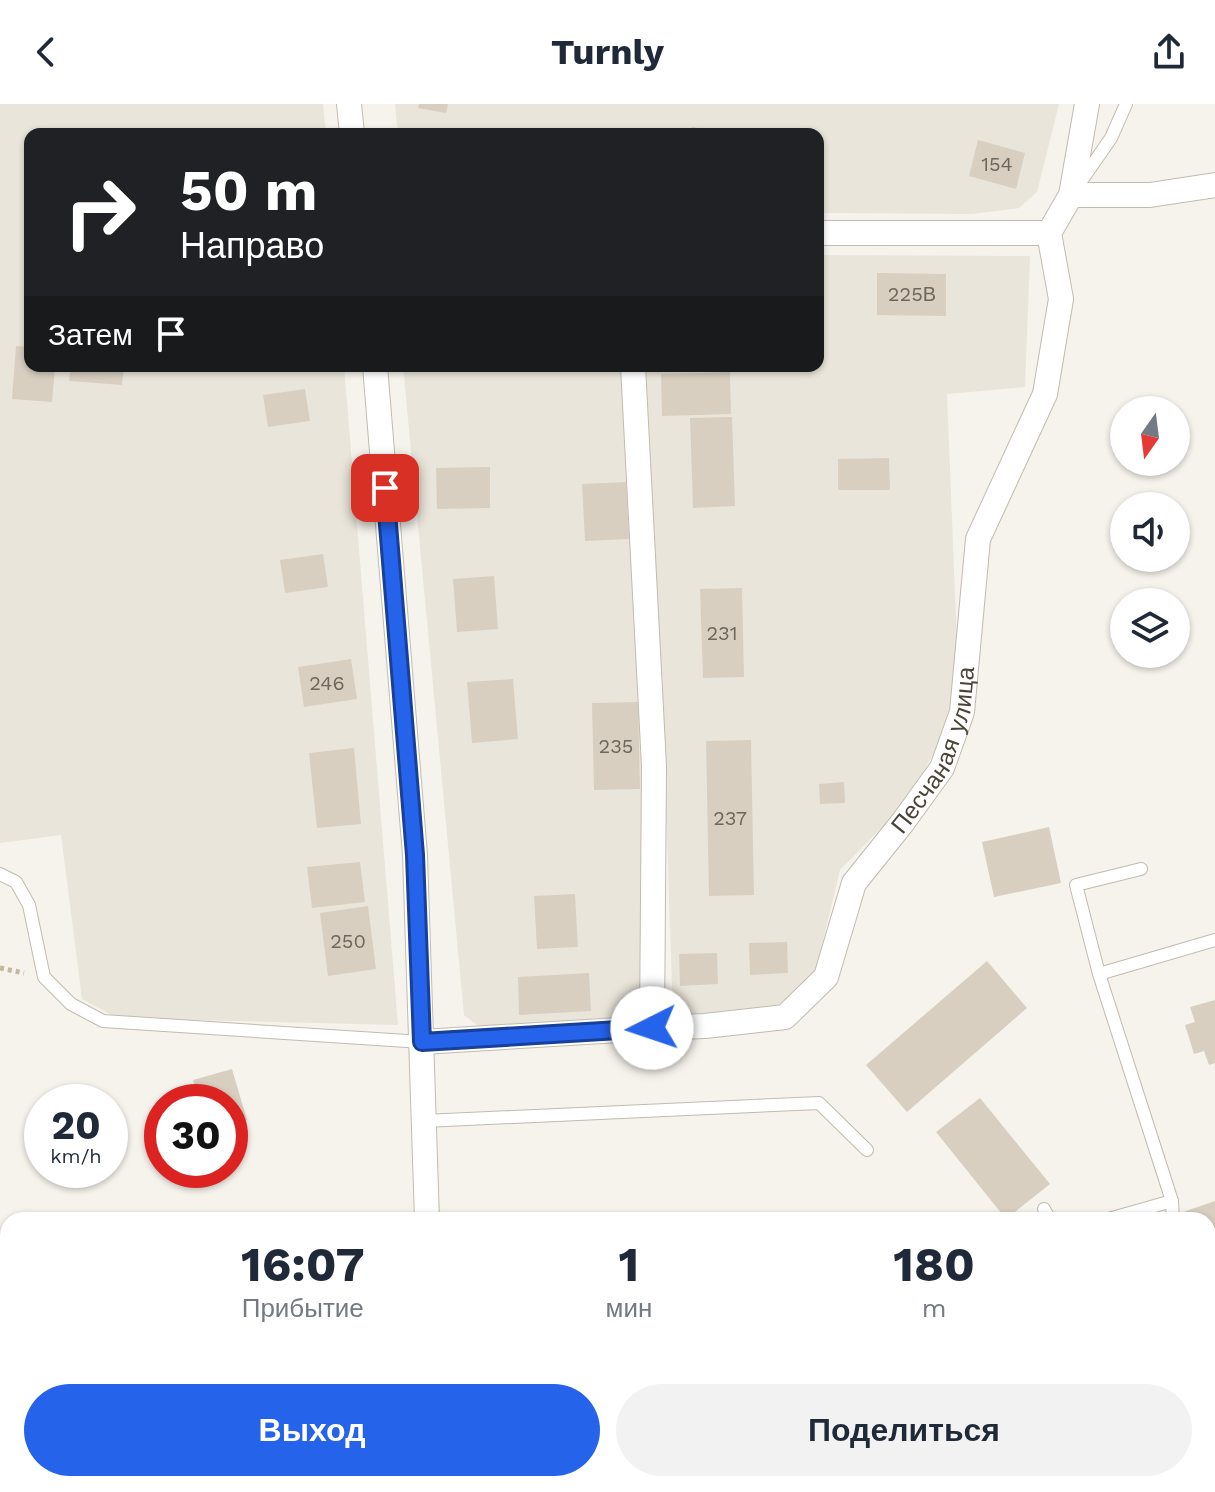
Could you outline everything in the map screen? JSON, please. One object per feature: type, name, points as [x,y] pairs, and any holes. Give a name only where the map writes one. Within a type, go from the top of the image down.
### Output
[{"type":"street","points":[[349,104],[351,128]]},
{"type":"street","points":[[824,233],[1049,233],[1071,195],[1087,104]]},
{"type":"street","points":[[1071,195],[1150,195],[1215,185]]},
{"type":"street","name":"Песчаная улица","points":[[422,1042],[705,1026],[785,1017],[826,977],[854,883],[942,768],[962,712],[978,539],[1045,394],[1061,299],[1049,233]]},
{"type":"street","points":[[375,372],[415,855],[427,1212]]},
{"type":"street","points":[[633,372],[654,766],[652,1028]]},
{"type":"lane","points":[[1071,195],[1111,138],[1126,104]]},
{"type":"lane","points":[[1141,869],[1076,885],[1099,974],[1172,1201],[1173,1212]]},
{"type":"lane","points":[[0,874],[16,882],[29,905],[44,977],[71,1004],[103,1021],[422,1042]]},
{"type":"lane","points":[[1099,974],[1215,940]]},
{"type":"lane","points":[[424,1121],[819,1103],[867,1150]]},
{"type":"lane","points":[[1133,1212],[1172,1201]]},
{"type":"shaded area","points":[[0,104],[323,104],[325,128],[24,128],[24,372],[344,372],[398,1025],[117,1018],[82,999],[61,835],[0,843]]},
{"type":"shaded area","points":[[395,104],[1059,104],[1037,192],[1019,208],[972,214],[824,213],[824,128],[397,128]]},
{"type":"shaded area","points":[[824,255],[1030,256],[1025,387],[947,394],[958,669],[948,729],[904,805],[840,870],[813,982],[766,1012],[673,1014],[646,372],[824,372]]},
{"type":"shaded area","points":[[404,372],[625,372],[644,680],[648,1022],[482,1029],[464,1015]]},
{"type":"building","points":[[419,104],[448,104],[446,113],[418,108]]},
{"type":"building","points":[[978,140],[1025,153],[1016,189],[969,176]]},
{"type":"building","points":[[877,273],[946,274],[946,316],[877,315]]},
{"type":"building","points":[[16,346],[24,347],[24,372],[54,372],[52,402],[12,399]]},
{"type":"building","points":[[70,372],[123,372],[122,385],[69,381]]},
{"type":"building","points":[[730,372],[731,414],[662,416],[661,374]]},
{"type":"building","points":[[305,389],[310,421],[268,427],[263,395]]},
{"type":"building","points":[[732,417],[735,506],[693,508],[690,418]]},
{"type":"building","points":[[889,458],[890,490],[838,490],[838,459]]},
{"type":"building","points":[[490,467],[490,508],[437,509],[436,468]]},
{"type":"building","points":[[626,482],[629,539],[585,541],[582,484]]},
{"type":"building","points":[[323,554],[328,587],[285,593],[280,560]]},
{"type":"building","points":[[494,576],[498,629],[457,632],[453,579]]},
{"type":"building","points":[[742,588],[744,677],[703,678],[700,589]]},
{"type":"building","points":[[351,659],[357,699],[304,707],[298,667]]},
{"type":"building","points":[[513,679],[518,739],[472,743],[467,682]]},
{"type":"building","points":[[638,702],[640,789],[594,790],[592,703]]},
{"type":"building","points":[[751,740],[754,895],[709,896],[706,741]]},
{"type":"building","points":[[354,748],[361,824],[317,828],[309,753]]},
{"type":"building","points":[[844,782],[845,803],[820,804],[819,784]]},
{"type":"building","points":[[1049,827],[1061,883],[994,897],[982,842]]},
{"type":"building","points":[[360,862],[365,902],[312,908],[307,867]]},
{"type":"building","points":[[575,894],[578,947],[537,949],[534,896]]},
{"type":"building","points":[[368,906],[376,969],[328,976],[320,913]]},
{"type":"building","points":[[787,942],[788,973],[750,975],[749,943]]},
{"type":"building","points":[[717,953],[718,984],[680,986],[679,954]]},
{"type":"building","points":[[987,961],[1027,1008],[907,1112],[866,1065]]},
{"type":"building","points":[[589,973],[591,1011],[519,1015],[518,977]]},
{"type":"building","points":[[1215,1000],[1215,1063],[1209,1065],[1204,1051],[1194,1054],[1185,1025],[1195,1022],[1190,1007]]},
{"type":"building","points":[[232,1069],[236,1084],[194,1084],[193,1080]]},
{"type":"building","points":[[980,1098],[1050,1184],[1015,1212],[1000,1212],[936,1132]]},
{"type":"building","points":[[1215,1201],[1215,1212],[1183,1212]]},
{"type":"route","points":[[385,488],[415,855],[422,1042],[652,1028]]}]
